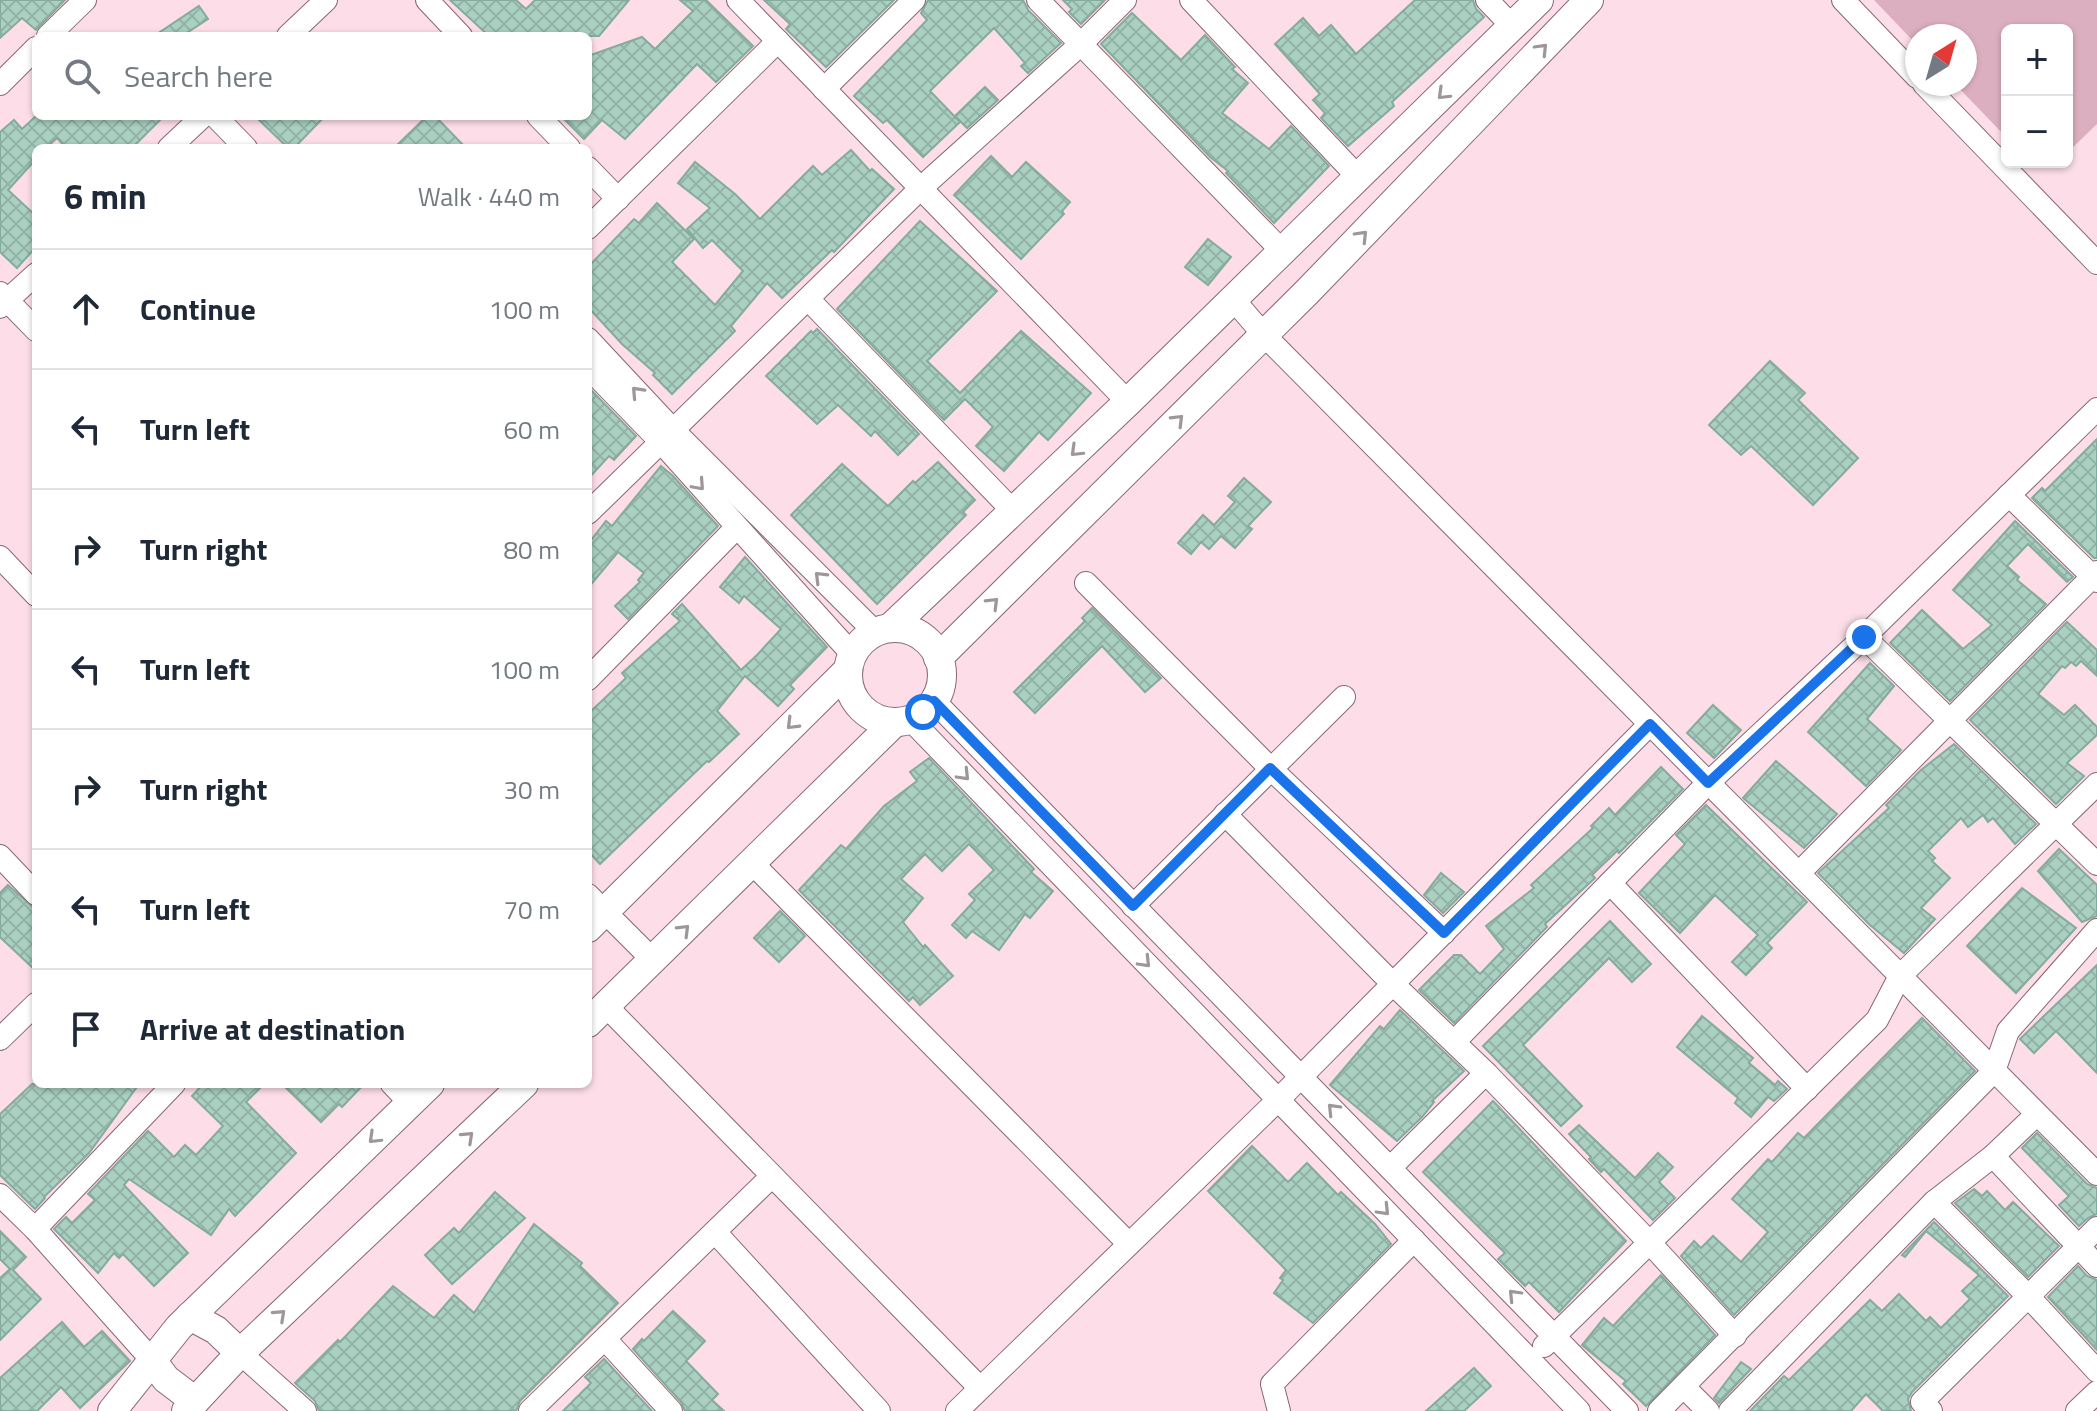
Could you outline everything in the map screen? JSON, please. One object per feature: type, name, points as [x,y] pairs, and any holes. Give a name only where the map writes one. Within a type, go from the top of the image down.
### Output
[{"type":"main road","points":[[593,911],[850,662],[862,641],[882,630],[1013,511],[1539,0]]},
{"type":"main road","points":[[938,658],[1264,335],[1589,0]]},
{"type":"main road","points":[[597,1015],[903,721],[923,712],[934,701],[942,673],[931,645],[905,629],[882,630]]},
{"type":"main road","points":[[850,662],[849,686],[865,712],[879,720],[903,721]]},
{"type":"main road","points":[[151,1359],[190,1406],[240,1353],[520,1088]]},
{"type":"main road","points":[[112,1411],[151,1359],[190,1316],[411,1091]]},
{"type":"main road","points":[[190,1316],[216,1330],[240,1353]]},
{"type":"street","points":[[52,32],[85,0]]},
{"type":"street","points":[[292,32],[326,0]]},
{"type":"street","points":[[427,0],[457,32]]},
{"type":"street","points":[[738,0],[1128,402]]},
{"type":"street","points":[[824,89],[914,0]]},
{"type":"street","points":[[1038,0],[1282,251]]},
{"type":"street","points":[[592,509],[921,188],[1081,44],[1125,0]]},
{"type":"street","points":[[1191,0],[1358,177]]},
{"type":"street","points":[[1487,0],[1512,26]]},
{"type":"street","points":[[1843,0],[1905,65]]},
{"type":"street","points":[[592,224],[778,41]]},
{"type":"street","points":[[0,84],[32,52]]},
{"type":"street","points":[[1936,96],[2097,263]]},
{"type":"street","points":[[173,144],[199,120]]},
{"type":"street","points":[[219,120],[242,144]]},
{"type":"street","points":[[542,120],[565,144]]},
{"type":"street","points":[[592,172],[618,199]]},
{"type":"street","points":[[32,277],[2,300],[32,326]]},
{"type":"street","points":[[808,299],[1013,511]]},
{"type":"street","points":[[1233,299],[1264,335],[2097,1174]]},
{"type":"street","points":[[592,344],[737,527],[850,662]]},
{"type":"street","points":[[592,370],[882,630]]},
{"type":"street","points":[[1455,1041],[1708,783],[1864,637],[2097,409]]},
{"type":"street","points":[[1799,873],[2095,576],[2009,495]]},
{"type":"street","points":[[592,675],[737,527]]},
{"type":"street","points":[[0,557],[32,591]]},
{"type":"street","points":[[1086,583],[1270,768],[1444,933]]},
{"type":"street","points":[[1864,637],[2097,864]]},
{"type":"street","points":[[1133,906],[1344,697]]},
{"type":"street","points":[[934,701],[1627,1411]]},
{"type":"street","points":[[903,721],[1278,1100],[1579,1411]]},
{"type":"street","points":[[957,1411],[1278,1100],[1650,724]]},
{"type":"street","points":[[1529,1359],[1877,1020],[1900,976],[2097,784]]},
{"type":"street","points":[[1225,814],[1394,985],[1455,1041],[1735,1336]]},
{"type":"street","points":[[0,856],[32,890]]},
{"type":"street","points":[[752,863],[1129,1244]]},
{"type":"street","points":[[1610,883],[1807,1089]]},
{"type":"street","points":[[593,911],[653,960]]},
{"type":"street","points":[[1659,1411],[1994,1071],[2008,1031],[2097,930]]},
{"type":"street","points":[[0,1039],[32,1008]]},
{"type":"street","points":[[597,1015],[772,1176],[980,1388]]},
{"type":"street","points":[[1390,1168],[1486,1073]]},
{"type":"street","points":[[35,1229],[170,1088]]},
{"type":"street","points":[[1730,1411],[1934,1202],[1993,1156],[2037,1114]]},
{"type":"street","points":[[1993,1156],[2097,1266]]},
{"type":"street","points":[[530,1411],[772,1176]]},
{"type":"street","points":[[0,1195],[35,1229],[151,1359]]},
{"type":"street","points":[[1934,1202],[2028,1296],[2097,1371]]},
{"type":"street","points":[[1931,1411],[1922,1402],[2097,1228]]},
{"type":"street","points":[[715,1232],[879,1411]]},
{"type":"street","points":[[1279,1411],[1272,1384],[1414,1240]]},
{"type":"street","points":[[605,1339],[671,1411]]},
{"type":"street","points":[[240,1353],[305,1411]]},
{"type":"street","points":[[1684,1387],[1708,1411]]},
{"type":"street","points":[[2077,1411],[2097,1392]]},
{"type":"shaded area","points":[[1874,0],[2097,0],[2097,124],[2073,147],[2073,24],[2001,24],[2001,132],[1967,96],[1977,96],[1977,24],[1905,24],[1905,32]]},
{"type":"building","points":[[0,0],[65,0],[36,30],[22,18],[0,38]]},
{"type":"building","points":[[450,0],[516,0],[526,9],[535,0],[629,0],[599,36],[592,36],[592,32],[485,32]]},
{"type":"building","points":[[680,0],[706,0],[753,46],[716,82],[697,64],[625,139],[602,120],[584,139],[565,120],[592,120],[592,55],[642,37],[655,49],[693,11]]},
{"type":"building","points":[[764,0],[894,0],[826,67],[786,29],[790,24]]},
{"type":"building","points":[[928,0],[1023,0],[1028,10],[1061,43],[1028,73],[1021,66],[1025,63],[994,28],[930,91],[960,122],[923,157],[887,120],[883,123],[854,96],[927,20],[921,13]]},
{"type":"building","points":[[1063,0],[1105,0],[1081,24]]},
{"type":"building","points":[[1415,0],[1473,0],[1484,17],[1392,102],[1394,106],[1348,146],[1321,118],[1325,113],[1313,100],[1320,94],[1275,44],[1303,18],[1319,36],[1331,25],[1356,54]]},
{"type":"building","points":[[199,6],[208,19],[188,32],[160,32]]},
{"type":"building","points":[[1132,13],[1181,60],[1205,35],[1235,67],[1232,69],[1248,83],[1222,113],[1269,149],[1291,126],[1329,166],[1274,223],[1226,173],[1228,171],[1210,157],[1101,44]]},
{"type":"building","points":[[985,87],[998,100],[967,128],[955,116]]},
{"type":"building","points":[[14,120],[22,129],[32,120],[160,120],[136,144],[62,144],[57,138],[50,144],[32,144],[32,163],[8,190],[32,212],[32,251],[17,268],[0,252],[0,132]]},
{"type":"building","points":[[259,120],[321,120],[298,144],[284,144]]},
{"type":"building","points":[[423,120],[439,120],[462,144],[398,144]]},
{"type":"building","points":[[851,150],[870,171],[872,169],[894,189],[834,252],[832,250],[782,298],[767,283],[731,326],[735,331],[672,394],[592,311],[592,263],[634,219],[639,223],[657,203],[694,239],[672,262],[715,305],[743,271],[712,240],[703,248],[687,229],[710,208],[678,183],[695,162],[760,219],[813,166],[822,175]]},
{"type":"building","points":[[991,156],[1012,177],[1026,162],[1070,202],[1062,211],[1064,214],[1021,259],[954,195]]},
{"type":"building","points":[[920,221],[997,291],[927,361],[960,393],[1021,331],[1091,393],[1048,440],[1039,432],[1004,471],[976,446],[993,427],[965,399],[944,420],[837,309]]},
{"type":"building","points":[[1208,239],[1231,257],[1208,285],[1185,267]]},
{"type":"building","points":[[817,329],[919,434],[898,455],[875,431],[871,436],[838,405],[817,424],[766,376],[811,331],[813,333]]},
{"type":"building","points":[[1770,361],[1805,393],[1798,400],[1858,458],[1813,505],[1751,446],[1741,455],[1709,425]]},
{"type":"building","points":[[592,391],[636,436],[614,460],[609,456],[592,475]]},
{"type":"building","points":[[2097,439],[2097,558],[2094,558],[2032,498],[2042,488],[2045,491]]},
{"type":"building","points":[[938,462],[975,500],[963,512],[966,515],[877,604],[791,515],[842,464],[888,506]]},
{"type":"building","points":[[661,466],[718,526],[628,619],[615,606],[640,582],[638,580],[644,573],[618,552],[592,583],[592,539],[606,521],[612,526]]},
{"type":"building","points":[[1244,478],[1271,502],[1248,526],[1252,529],[1235,548],[1221,536],[1209,549],[1201,542],[1191,554],[1178,543],[1203,515],[1214,525],[1235,502],[1228,496]]},
{"type":"building","points":[[2015,521],[2073,577],[2067,582],[2028,544],[2007,566],[2019,577],[2017,580],[2046,604],[1950,701],[1890,643],[1922,610],[1963,649],[1992,625],[1953,590]]},
{"type":"building","points":[[745,557],[827,647],[790,685],[794,689],[778,706],[745,676],[717,711],[739,734],[600,864],[592,855],[592,710],[626,678],[622,673],[680,621],[672,614],[682,604],[741,670],[781,629],[744,596],[739,603],[720,587]]},
{"type":"building","points":[[1092,608],[1161,678],[1145,692],[1102,646],[1035,713],[1014,692],[1085,621],[1082,618]]},
{"type":"building","points":[[2067,622],[2097,650],[2097,676],[2081,661],[2076,666],[2071,662],[2065,668],[2062,666],[2038,694],[2064,715],[2075,705],[2097,727],[2097,735],[2067,763],[2084,776],[2056,804],[1970,720]]},
{"type":"building","points":[[1870,663],[1894,686],[1867,719],[1901,750],[1866,786],[1808,732]]},
{"type":"building","points":[[1713,705],[1741,730],[1714,758],[1687,733]]},
{"type":"building","points":[[1954,744],[2036,824],[2015,844],[1993,818],[1988,822],[1983,815],[1968,827],[1961,818],[1928,851],[1935,858],[1932,861],[1950,878],[1921,908],[1935,919],[1904,953],[1870,925],[1818,873],[1889,808],[1886,805],[1921,770]]},
{"type":"building","points":[[929,758],[1034,869],[1031,872],[1053,891],[1030,918],[1025,914],[999,950],[972,931],[966,938],[952,925],[975,900],[969,894],[994,870],[969,844],[942,871],[925,854],[901,879],[923,898],[903,922],[953,976],[920,1005],[913,997],[909,1001],[799,890],[841,845],[846,849],[884,806],[917,781],[910,772]]},
{"type":"building","points":[[1776,761],[1837,814],[1804,848],[1743,798]]},
{"type":"building","points":[[1661,767],[1683,789],[1619,853],[1617,851],[1592,875],[1595,878],[1545,924],[1547,927],[1454,1023],[1419,990],[1454,955],[1461,955],[1480,974],[1504,949],[1486,926],[1534,888],[1531,885],[1593,828],[1591,826],[1609,808],[1615,815]]},
{"type":"building","points":[[1706,805],[1807,902],[1767,943],[1772,948],[1746,975],[1732,962],[1758,935],[1715,895],[1680,933],[1639,893],[1685,844],[1676,835]]},
{"type":"building","points":[[2059,849],[2097,885],[2097,916],[2082,922],[2038,871]]},
{"type":"building","points":[[1441,873],[1464,892],[1443,913],[1424,895]]},
{"type":"building","points":[[8,885],[32,906],[32,967],[0,937],[0,893]]},
{"type":"building","points":[[2022,888],[2076,928],[2016,993],[1967,946]]},
{"type":"building","points":[[780,911],[805,936],[779,962],[754,938]]},
{"type":"building","points":[[1610,921],[1651,964],[1632,982],[1609,958],[1523,1045],[1582,1106],[1561,1126],[1483,1046]]},
{"type":"building","points":[[2097,965],[2097,1073],[2056,1031],[2034,1053],[2020,1039]]},
{"type":"building","points":[[1400,1010],[1464,1071],[1397,1141],[1330,1085],[1380,1026],[1384,1029]]},
{"type":"building","points":[[1702,1016],[1753,1058],[1749,1063],[1775,1085],[1778,1081],[1787,1089],[1774,1101],[1768,1097],[1751,1117],[1735,1103],[1738,1098],[1677,1047]]},
{"type":"building","points":[[1922,1018],[1975,1071],[1734,1315],[1681,1256],[1694,1241],[1701,1248],[1713,1236],[1741,1262],[1768,1232],[1732,1199],[1768,1159],[1772,1162],[1798,1133],[1804,1138]]},
{"type":"building","points":[[32,1084],[32,1088],[136,1088],[89,1153],[35,1209],[0,1175],[0,1114]]},
{"type":"building","points":[[199,1088],[260,1088],[246,1102],[296,1153],[235,1216],[229,1209],[211,1235],[129,1179],[124,1185],[188,1253],[154,1286],[123,1254],[119,1258],[114,1253],[98,1273],[54,1229],[66,1217],[72,1223],[95,1200],[88,1194],[148,1131],[174,1157],[185,1145],[196,1155],[223,1126],[192,1096]]},
{"type":"building","points":[[286,1088],[360,1088],[342,1107],[339,1104],[321,1122]]},
{"type":"building","points":[[1493,1101],[1626,1241],[1559,1312],[1529,1282],[1525,1286],[1498,1259],[1505,1253],[1423,1172]]},
{"type":"building","points":[[1579,1125],[1635,1178],[1658,1153],[1673,1167],[1659,1182],[1675,1198],[1653,1220],[1604,1169],[1601,1172],[1569,1134]]},
{"type":"building","points":[[2037,1133],[2087,1184],[2097,1188],[2097,1214],[2079,1226],[2059,1205],[2069,1196],[2022,1148]]},
{"type":"building","points":[[1252,1146],[1288,1182],[1307,1163],[1338,1195],[1341,1192],[1375,1224],[1391,1244],[1313,1323],[1274,1293],[1286,1270],[1208,1191]]},
{"type":"building","points":[[1974,1189],[1982,1196],[1987,1191],[2005,1210],[2013,1202],[2059,1246],[2028,1277],[1955,1203]]},
{"type":"building","points":[[495,1192],[525,1218],[452,1284],[425,1255],[454,1228],[459,1233]]},
{"type":"building","points":[[1934,1222],[2008,1296],[1912,1392],[1908,1399],[1911,1411],[1883,1411],[1866,1394],[1851,1411],[1750,1411],[1784,1376],[1789,1380],[1870,1300],[1882,1311],[1899,1294],[1926,1321],[1930,1317],[1941,1328],[1970,1299],[1962,1291],[1979,1275],[1926,1231],[1905,1257],[1902,1255]]},
{"type":"building","points":[[534,1224],[582,1263],[580,1266],[618,1303],[520,1401],[516,1411],[319,1411],[315,1401],[295,1383],[338,1340],[340,1342],[393,1286],[434,1318],[454,1295],[474,1313]]},
{"type":"building","points":[[0,1231],[26,1257],[13,1270],[41,1299],[0,1340],[0,1278],[10,1269],[0,1259]]},
{"type":"building","points":[[2078,1266],[2087,1276],[2097,1280],[2097,1350],[2048,1297]]},
{"type":"building","points":[[1661,1275],[1715,1335],[1646,1406],[1623,1384],[1626,1381],[1582,1345],[1604,1318],[1613,1326]]},
{"type":"building","points":[[673,1311],[705,1341],[686,1361],[718,1394],[712,1400],[724,1411],[685,1411],[681,1402],[633,1349]]},
{"type":"building","points":[[62,1322],[84,1347],[102,1331],[130,1361],[80,1408],[61,1387],[37,1411],[0,1411],[0,1378]]},
{"type":"building","points":[[604,1359],[652,1411],[563,1411],[591,1383],[585,1377]]},
{"type":"building","points":[[1741,1362],[1751,1369],[1719,1403],[1714,1398]]},
{"type":"building","points":[[1474,1368],[1491,1386],[1464,1411],[1426,1411]]},
{"type":"route","points":[[923,712],[934,701],[1133,906],[1270,768],[1444,933],[1650,724],[1708,783],[1864,637]]}]
